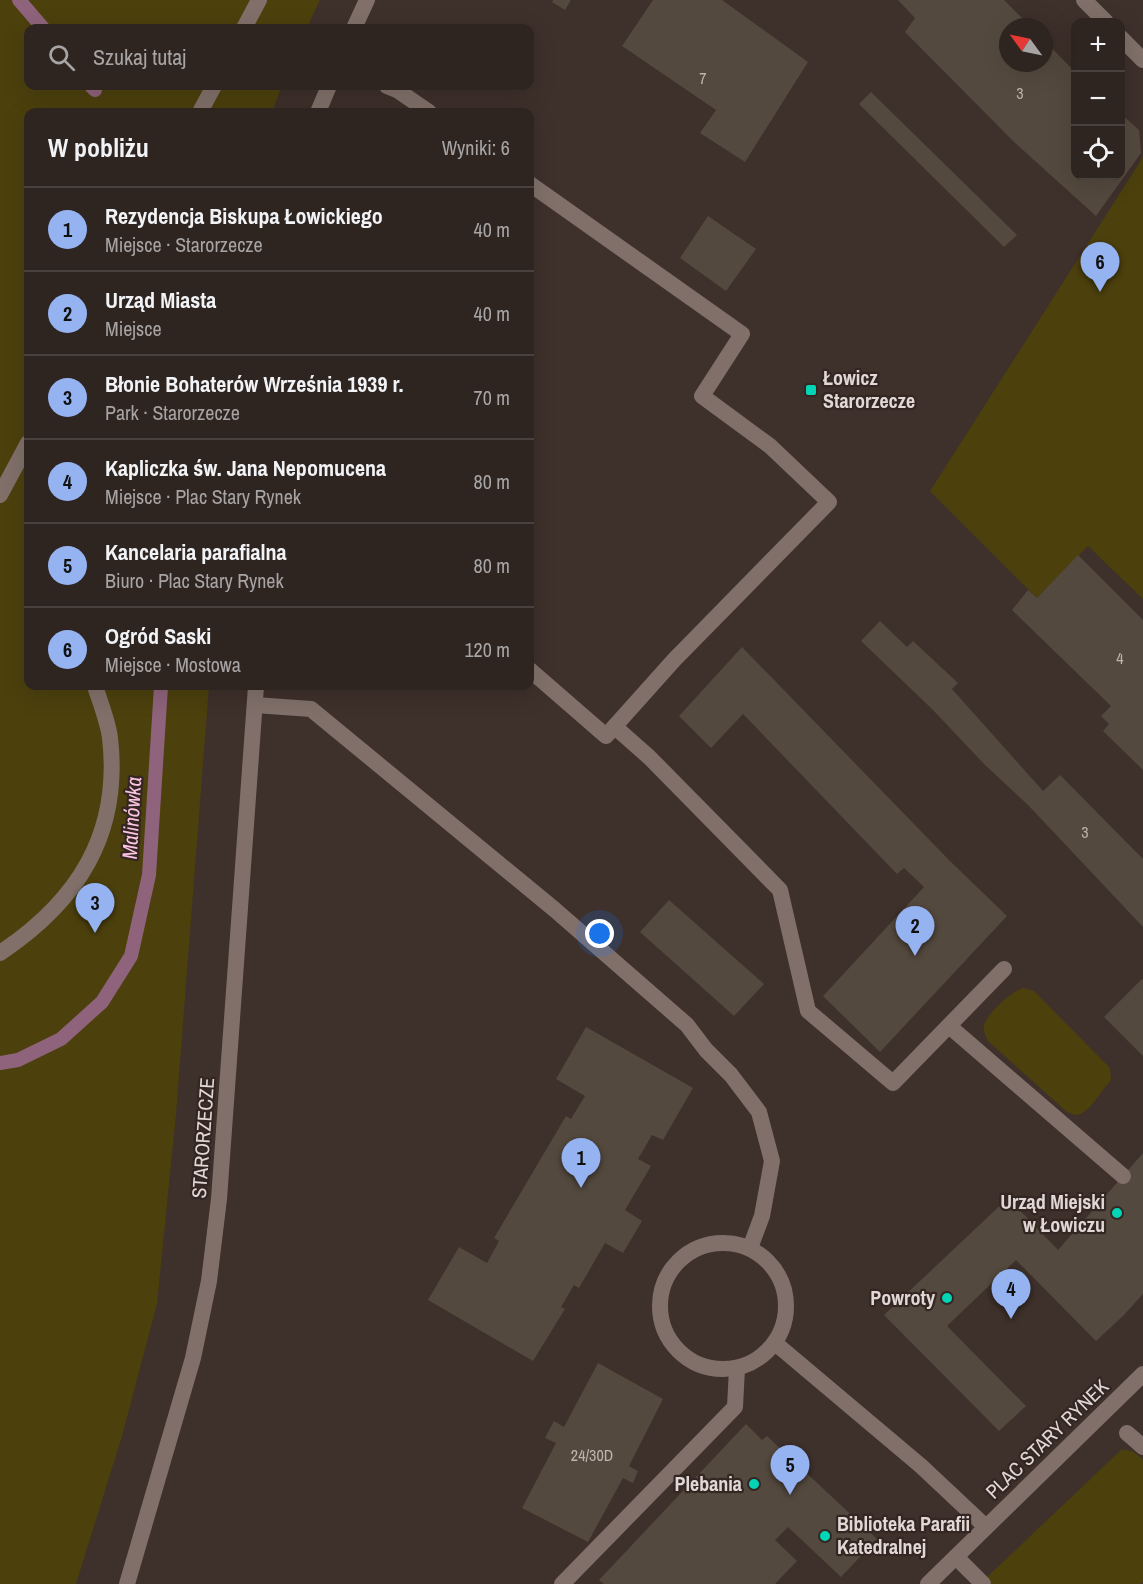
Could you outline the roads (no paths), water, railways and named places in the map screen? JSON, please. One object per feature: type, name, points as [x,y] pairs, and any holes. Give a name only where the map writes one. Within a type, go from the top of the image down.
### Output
[{"type":"street","points":[[246,24],[259,0]]},
{"type":"street","points":[[356,24],[367,0]]},
{"type":"street","points":[[1084,0],[1102,18]]},
{"type":"street","points":[[1125,42],[1143,60]]},
{"type":"street","points":[[202,108],[212,90]]},
{"type":"street","points":[[320,108],[327,90]]},
{"type":"street","points":[[397,90],[423,108]]},
{"type":"street","points":[[534,187],[742,334],[702,396],[770,446],[829,502],[674,660],[606,736],[534,673]]},
{"type":"street","points":[[0,495],[24,450]]},
{"type":"street","points":[[0,953],[26,936],[69,893],[86,869],[99,844],[107,812],[110,737],[96,690]]},
{"type":"street","name":"STARORZECZE","points":[[128,1584],[193,1358],[209,1281],[219,1199],[256,690]]},
{"type":"street","points":[[255,705],[311,709],[554,909],[687,1025],[759,1112],[772,1161],[762,1216],[750,1248]]},
{"type":"street","points":[[615,727],[649,757],[780,890],[808,1011],[893,1083],[1004,969]]},
{"type":"street","points":[[949,1026],[1123,1176]]},
{"type":"street","points":[[735,1244],[750,1248],[763,1257],[782,1282],[786,1298],[786,1314],[775,1343],[765,1355],[737,1368],[723,1370],[693,1363],[670,1343],[663,1330],[659,1300],[662,1285],[669,1271],[691,1251],[705,1245],[735,1244]]},
{"type":"street","points":[[775,1343],[921,1466],[986,1527]]},
{"type":"street","points":[[562,1584],[735,1407],[737,1368]]},
{"type":"street","name":"PLAC STARY RYNEK","points":[[928,1584],[1143,1374]]},
{"type":"street","points":[[1127,1433],[1143,1447]]},
{"type":"street","points":[[956,1557],[983,1584]]},
{"type":"waterway","name":"Malinówka","points":[[19,0],[40,24]]},
{"type":"waterway","name":"Malinówka","points":[[0,1063],[18,1060],[61,1039],[102,1002],[131,956],[149,875],[161,690]]},
{"type":"place","name":"Ogród Saski","points":[[1100,292]]},
{"type":"place","name":"Łowicz Starorzecze","points":[[811,390]]},
{"type":"place","name":"Błonie Bohaterów Września 1939 r.","points":[[95,933]]},
{"type":"place","name":"Urząd Miasta","points":[[915,956]]},
{"type":"place","name":"Rezydencja Biskupa Łowickiego","points":[[581,1188]]},
{"type":"place","name":"Urząd Miejski w Łowiczu","points":[[1117,1213]]},
{"type":"place","name":"Powroty","points":[[947,1298]]},
{"type":"place","name":"Kapliczka św. Jana Nepomucena","points":[[1011,1319]]},
{"type":"place","name":"Plebania","points":[[754,1484]]},
{"type":"place","name":"Kancelaria parafialna","points":[[790,1495]]},
{"type":"place","name":"Biblioteka Parafii Katedralnej","points":[[825,1536]]}]
